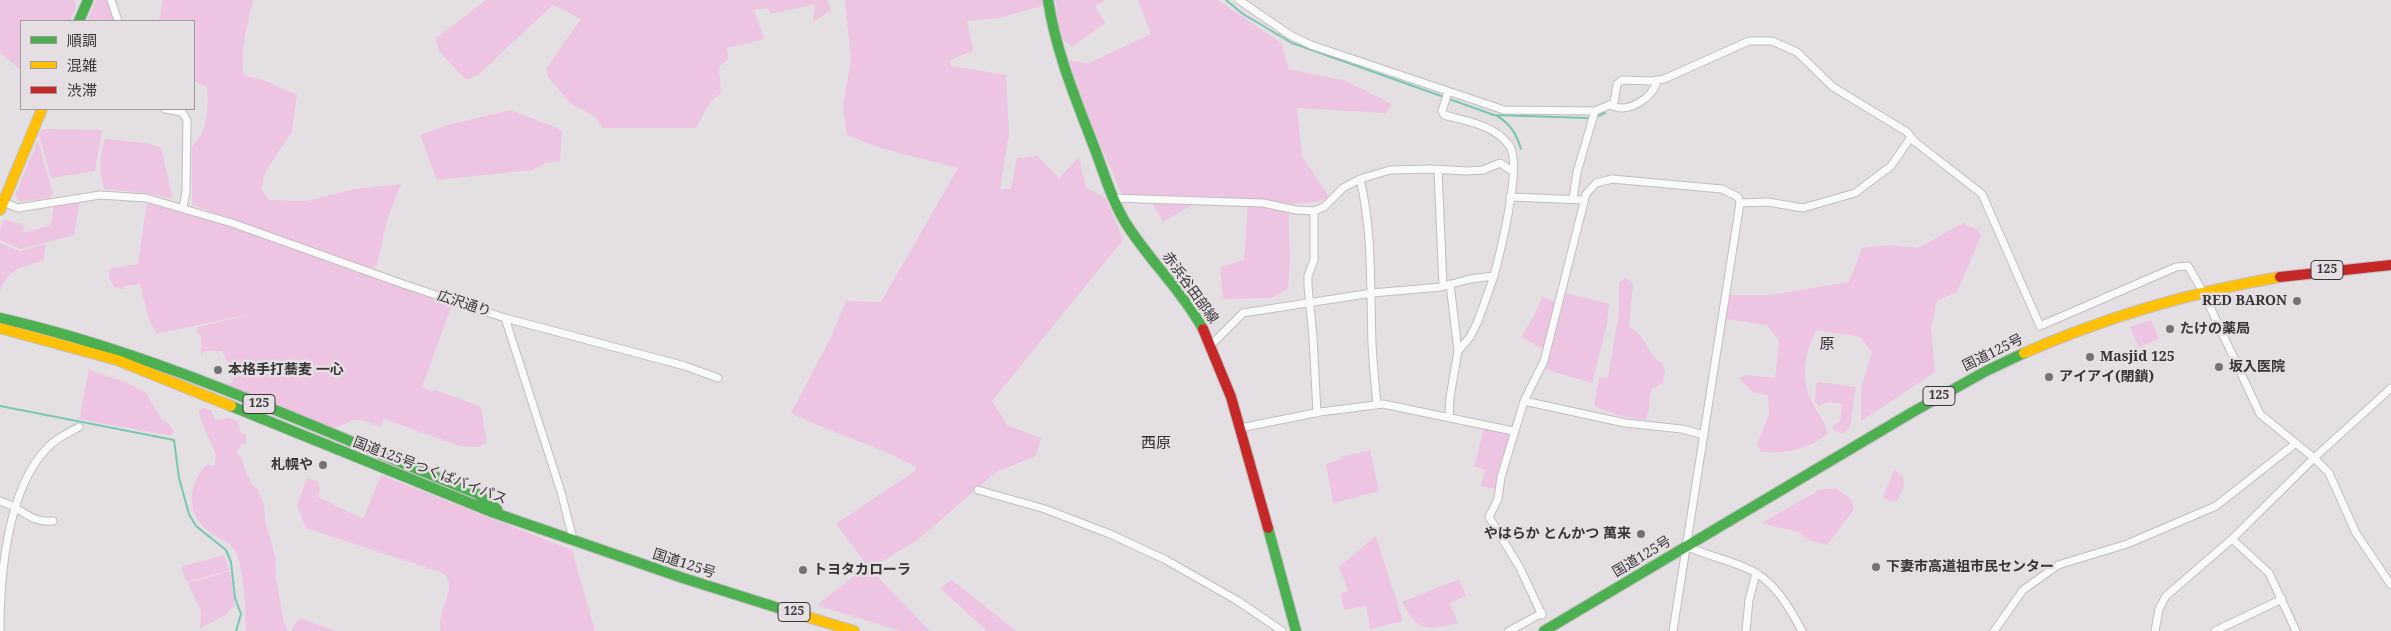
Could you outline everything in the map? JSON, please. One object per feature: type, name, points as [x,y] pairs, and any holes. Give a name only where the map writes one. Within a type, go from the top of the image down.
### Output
[{"type":"main road","points":[[79,20],[86,0]]},
{"type":"main road","name":"赤浜谷田部線","points":[[1048,0],[1052,33],[1113,198],[1131,232],[1188,304],[1211,345],[1226,381],[1296,631]]},
{"type":"main road","points":[[2,200],[42,110]]},
{"type":"main road","name":"国道125号","points":[[1544,631],[1945,393],[2003,362],[2101,323],[2203,292],[2247,282],[2310,272],[2391,265]]},
{"type":"main road","name":"国道125号つくばバイパス","points":[[0,318],[77,337],[171,370],[471,491],[508,516]]},
{"type":"main road","name":"国道125号つくばバイパス","points":[[0,328],[75,347],[158,374],[347,454],[492,512],[508,516]]},
{"type":"main road","name":"国道125号","points":[[508,516],[683,578],[854,631]]},
{"type":"street","points":[[111,0],[118,20]]},
{"type":"street","points":[[1239,0],[1290,35],[1311,45],[1447,93],[1504,110],[1596,111],[1611,105],[1615,100],[1617,84],[1622,80],[1657,81],[1749,41],[1772,41],[1797,52],[1834,87],[1907,132],[1982,194],[2040,326],[2176,267],[2188,266],[2203,292],[2260,414],[2314,458],[2332,477],[2356,533],[2391,585]]},
{"type":"street","points":[[1611,105],[1621,110],[1629,108],[1653,92],[1657,81]]},
{"type":"street","points":[[1447,93],[1442,111],[1444,115],[1486,127],[1506,141],[1510,146],[1513,156],[1504,238],[1494,276],[1478,321],[1470,337],[1458,351]]},
{"type":"street","points":[[171,110],[182,112],[186,120],[186,192],[183,207]]},
{"type":"street","points":[[1573,199],[1577,172],[1596,111]]},
{"type":"street","points":[[1740,203],[1768,202],[1803,208],[1855,193],[1891,166],[1911,137]]},
{"type":"street","points":[[1113,198],[1163,198],[1263,203],[1296,210],[1314,211],[1324,207],[1343,188],[1360,179],[1390,170],[1483,170],[1500,163],[1512,171]]},
{"type":"street","points":[[1438,170],[1447,285],[1458,351],[1449,418]]},
{"type":"street","points":[[1360,179],[1367,211],[1372,293],[1372,344],[1377,404]]},
{"type":"street","points":[[1509,631],[1542,614],[1520,568],[1489,517],[1498,499],[1501,477],[1513,431],[1524,401],[1544,361],[1586,194],[1596,183],[1612,179],[1722,189],[1738,197],[1740,203],[1673,631]]},
{"type":"street","name":"広沢通り","points":[[2,200],[18,208],[26,208],[78,197],[110,195],[146,198],[183,207],[232,223],[505,318],[561,492],[573,539]]},
{"type":"street","points":[[1510,197],[1584,200]]},
{"type":"street","points":[[1314,211],[1314,260],[1308,276],[1317,413]]},
{"type":"street","points":[[1211,345],[1243,313],[1372,293],[1447,285],[1494,276]]},
{"type":"street","points":[[505,318],[685,366],[718,378]]},
{"type":"street","points":[[2155,631],[2159,609],[2166,596],[2232,539],[2314,458],[2391,388]]},
{"type":"street","points":[[1524,401],[1625,423],[1682,429],[1704,436]]},
{"type":"street","points":[[1240,428],[1377,404],[1513,431]]},
{"type":"street","points":[[0,631],[0,602],[8,535],[21,490],[46,448],[55,440],[79,427]]},
{"type":"street","points":[[1994,631],[2023,590],[2058,565],[2127,544],[2216,506],[2296,443]]},
{"type":"street","points":[[978,490],[1045,509],[1110,534],[1166,560],[1282,631]]},
{"type":"street","points":[[0,501],[16,507],[35,521],[53,521]]},
{"type":"street","points":[[2232,539],[2269,573],[2296,631]]},
{"type":"street","points":[[1686,546],[1706,556],[1744,567],[1756,573],[1774,587],[1802,631]]},
{"type":"street","points":[[1746,631],[1749,600],[1756,573]]},
{"type":"street","points":[[2215,631],[2282,599]]},
{"type":"shaded area","points":[[0,0],[74,0],[76,7],[70,20],[20,20],[20,69],[0,53]]},
{"type":"shaded area","points":[[96,0],[107,0],[114,20],[87,20]]},
{"type":"shaded area","points":[[163,0],[253,0],[243,46],[244,75],[266,81],[297,95],[292,131],[266,171],[261,189],[269,200],[306,201],[355,189],[401,184],[387,220],[377,265],[372,269],[256,227],[247,227],[241,222],[192,205],[192,147],[201,134],[206,119],[208,104],[207,87],[195,81],[195,20],[159,20]]},
{"type":"shaded area","points":[[486,0],[827,0],[831,10],[813,22],[815,4],[771,14],[767,8],[754,10],[764,39],[727,48],[728,60],[719,67],[721,93],[710,102],[696,128],[603,128],[594,116],[571,104],[548,77],[546,69],[581,19],[553,5],[479,74],[466,80],[439,51],[436,38]]},
{"type":"shaded area","points":[[845,0],[1106,0],[1095,6],[1105,23],[1072,47],[1059,36],[1056,2],[999,18],[967,21],[973,51],[950,60],[951,66],[1006,75],[1009,134],[1000,189],[1011,189],[1017,158],[1037,156],[1059,178],[1079,157],[1086,188],[1106,198],[1123,240],[992,401],[1008,426],[1041,438],[1036,456],[996,472],[919,539],[870,569],[836,524],[915,471],[916,467],[791,413],[830,339],[846,301],[881,302],[958,168],[877,147],[847,135],[843,107],[851,59]]},
{"type":"shaded area","points":[[1138,0],[1218,0],[1281,43],[1289,69],[1346,81],[1392,104],[1386,113],[1297,108],[1302,156],[1329,197],[1317,202],[1288,204],[1290,259],[1288,289],[1271,298],[1223,299],[1220,267],[1244,260],[1248,206],[1192,205],[1163,222],[1150,199],[1124,199],[1090,121],[1069,60],[1087,64],[1151,34]]},
{"type":"shaded area","points":[[511,110],[562,130],[560,161],[545,163],[532,170],[437,180],[420,135],[448,125]]},
{"type":"shaded area","points":[[42,129],[102,130],[95,171],[51,178],[39,135]]},
{"type":"shaded area","points":[[105,139],[147,143],[161,148],[173,199],[146,193],[104,189],[100,164]]},
{"type":"shaded area","points":[[38,140],[53,194],[49,198],[20,202],[15,195]]},
{"type":"shaded area","points":[[80,200],[74,235],[21,249],[0,240],[0,229],[4,219],[24,225],[23,233],[51,225],[54,204]]},
{"type":"shaded area","points":[[147,201],[195,214],[450,302],[452,305],[422,387],[479,406],[481,408],[487,443],[478,447],[460,446],[384,419],[381,427],[362,420],[353,420],[333,429],[225,384],[232,383],[233,376],[238,371],[226,360],[222,351],[205,351],[201,355],[201,336],[196,332],[198,327],[268,310],[156,334],[149,319],[140,284],[125,286],[123,289],[114,287],[109,278],[109,270],[112,268],[138,264]]},
{"type":"shaded area","points":[[1963,223],[1978,230],[1981,236],[1957,292],[1937,301],[1931,328],[1935,372],[1861,421],[1861,388],[1872,352],[1860,337],[1816,330],[1806,358],[1805,377],[1809,396],[1824,423],[1827,434],[1805,447],[1788,451],[1762,452],[1757,445],[1769,414],[1768,396],[1751,391],[1739,378],[1745,375],[1775,378],[1779,341],[1767,325],[1726,319],[1729,295],[1771,295],[1849,282],[1862,248],[1890,245],[1918,248]]},
{"type":"shaded area","points":[[0,243],[20,251],[46,244],[43,261],[28,265],[11,273],[3,283],[0,291]]},
{"type":"shaded area","points":[[1625,278],[1633,283],[1629,327],[1636,331],[1657,360],[1662,363],[1665,372],[1663,383],[1652,389],[1645,420],[1619,416],[1594,406],[1599,378],[1608,377],[1619,313],[1619,283]]},
{"type":"shaded area","points":[[1566,293],[1609,304],[1607,325],[1592,383],[1544,369],[1548,362]]},
{"type":"shaded area","points":[[1542,297],[1556,302],[1543,349],[1521,337],[1534,316]]},
{"type":"shaded area","points":[[2151,320],[2159,339],[2139,347],[2130,327]]},
{"type":"shaded area","points":[[89,370],[128,383],[145,392],[162,420],[169,424],[174,432],[171,436],[79,419]]},
{"type":"shaded area","points":[[1816,383],[1856,387],[1850,426],[1847,431],[1840,433],[1834,430],[1832,426],[1840,422],[1842,404],[1830,402],[1818,406],[1815,401]]},
{"type":"shaded area","points":[[204,408],[211,410],[215,420],[230,418],[238,422],[240,432],[246,435],[246,442],[241,445],[236,454],[241,455],[246,472],[252,484],[258,490],[264,505],[265,519],[275,557],[276,578],[284,623],[288,631],[246,631],[243,583],[240,564],[235,550],[232,546],[208,531],[195,516],[192,499],[195,481],[206,465],[215,466],[216,456],[200,417],[199,410]]},
{"type":"shaded area","points":[[1484,429],[1507,432],[1510,436],[1497,489],[1481,486],[1485,470],[1474,466]]},
{"type":"shaded area","points":[[1370,450],[1379,491],[1333,503],[1326,464],[1342,459],[1341,457]]},
{"type":"shaded area","points":[[1894,470],[1903,477],[1904,486],[1897,502],[1885,499],[1884,495]]},
{"type":"shaded area","points":[[381,475],[572,550],[595,631],[441,631],[441,616],[449,586],[448,579],[443,573],[306,528],[297,505],[307,478],[318,482],[320,488],[318,497],[363,519]]},
{"type":"shaded area","points":[[1835,488],[1850,498],[1854,509],[1827,545],[1809,540],[1799,532],[1761,523],[1820,490]]},
{"type":"shaded area","points":[[1376,537],[1403,621],[1370,629],[1366,606],[1344,610],[1341,593],[1348,591],[1339,567]]},
{"type":"shaded area","points":[[224,555],[230,570],[187,582],[181,567]]},
{"type":"shaded area","points":[[867,566],[930,631],[900,631],[817,605]]},
{"type":"shaded area","points":[[230,571],[235,605],[224,616],[200,628],[201,612],[188,583]]},
{"type":"shaded area","points":[[1459,579],[1466,596],[1450,603],[1458,623],[1430,628],[1423,626],[1413,619],[1402,602]]},
{"type":"shaded area","points":[[952,580],[1016,631],[987,631],[940,588]]},
{"type":"shaded area","points":[[300,618],[335,631],[293,631],[292,628]]},
{"type":"waterway","points":[[1226,0],[1243,14],[1292,43],[1444,97]]},
{"type":"waterway","points":[[1449,99],[1494,115],[1588,118]]},
{"type":"waterway","points":[[1598,116],[1605,113]]},
{"type":"waterway","points":[[1497,116],[1506,122],[1512,130],[1521,149]]},
{"type":"waterway","points":[[0,406],[174,440],[179,478],[189,514],[196,526],[226,550],[231,562],[235,598],[241,614],[236,631]]},
{"type":"traffic: fast","points":[[79,20],[88,0]]},
{"type":"traffic: fast","points":[[1048,0],[1056,39],[1068,77],[1118,208],[1136,238],[1186,302],[1203,329]]},
{"type":"traffic: fast","points":[[0,318],[122,352],[182,373],[476,493],[497,509]]},
{"type":"traffic: fast","points":[[1544,631],[1911,413],[1986,371],[2024,353]]},
{"type":"traffic: fast","points":[[231,406],[492,512],[683,578],[788,611]]},
{"type":"traffic: fast","points":[[1268,528],[1296,631]]},
{"type":"traffic: slow","points":[[0,210],[42,110]]},
{"type":"traffic: slow","points":[[2024,353],[2086,328],[2149,307],[2214,290],[2280,277]]},
{"type":"traffic: slow","points":[[0,328],[117,360],[231,406]]},
{"type":"traffic: slow","points":[[788,611],[854,631]]},
{"type":"traffic: jam","points":[[2280,277],[2391,265]]},
{"type":"traffic: jam","points":[[1203,329],[1231,397],[1268,528]]},
{"type":"place","name":"RED BARON","points":[[2297,301]]},
{"type":"place","name":"たけの薬局","points":[[2170,329]]},
{"type":"place","name":"Masjid 125","points":[[2090,357]]},
{"type":"place","name":"坂入医院","points":[[2219,367]]},
{"type":"place","name":"本格手打蕎麦 一心","points":[[218,370]]},
{"type":"place","name":"アイアイ(閉鎖)","points":[[2049,377]]},
{"type":"place","name":"札幌や","points":[[323,465]]},
{"type":"place","name":"やはらか とんかつ 萬来","points":[[1641,534]]},
{"type":"place","name":"下妻市高道祖市民センター","points":[[1876,567]]},
{"type":"place","name":"トヨタカローラ","points":[[803,570]]},
{"type":"district","name":"原","points":[[1827,345]]},
{"type":"district","name":"西原","points":[[1156,444]]}]
